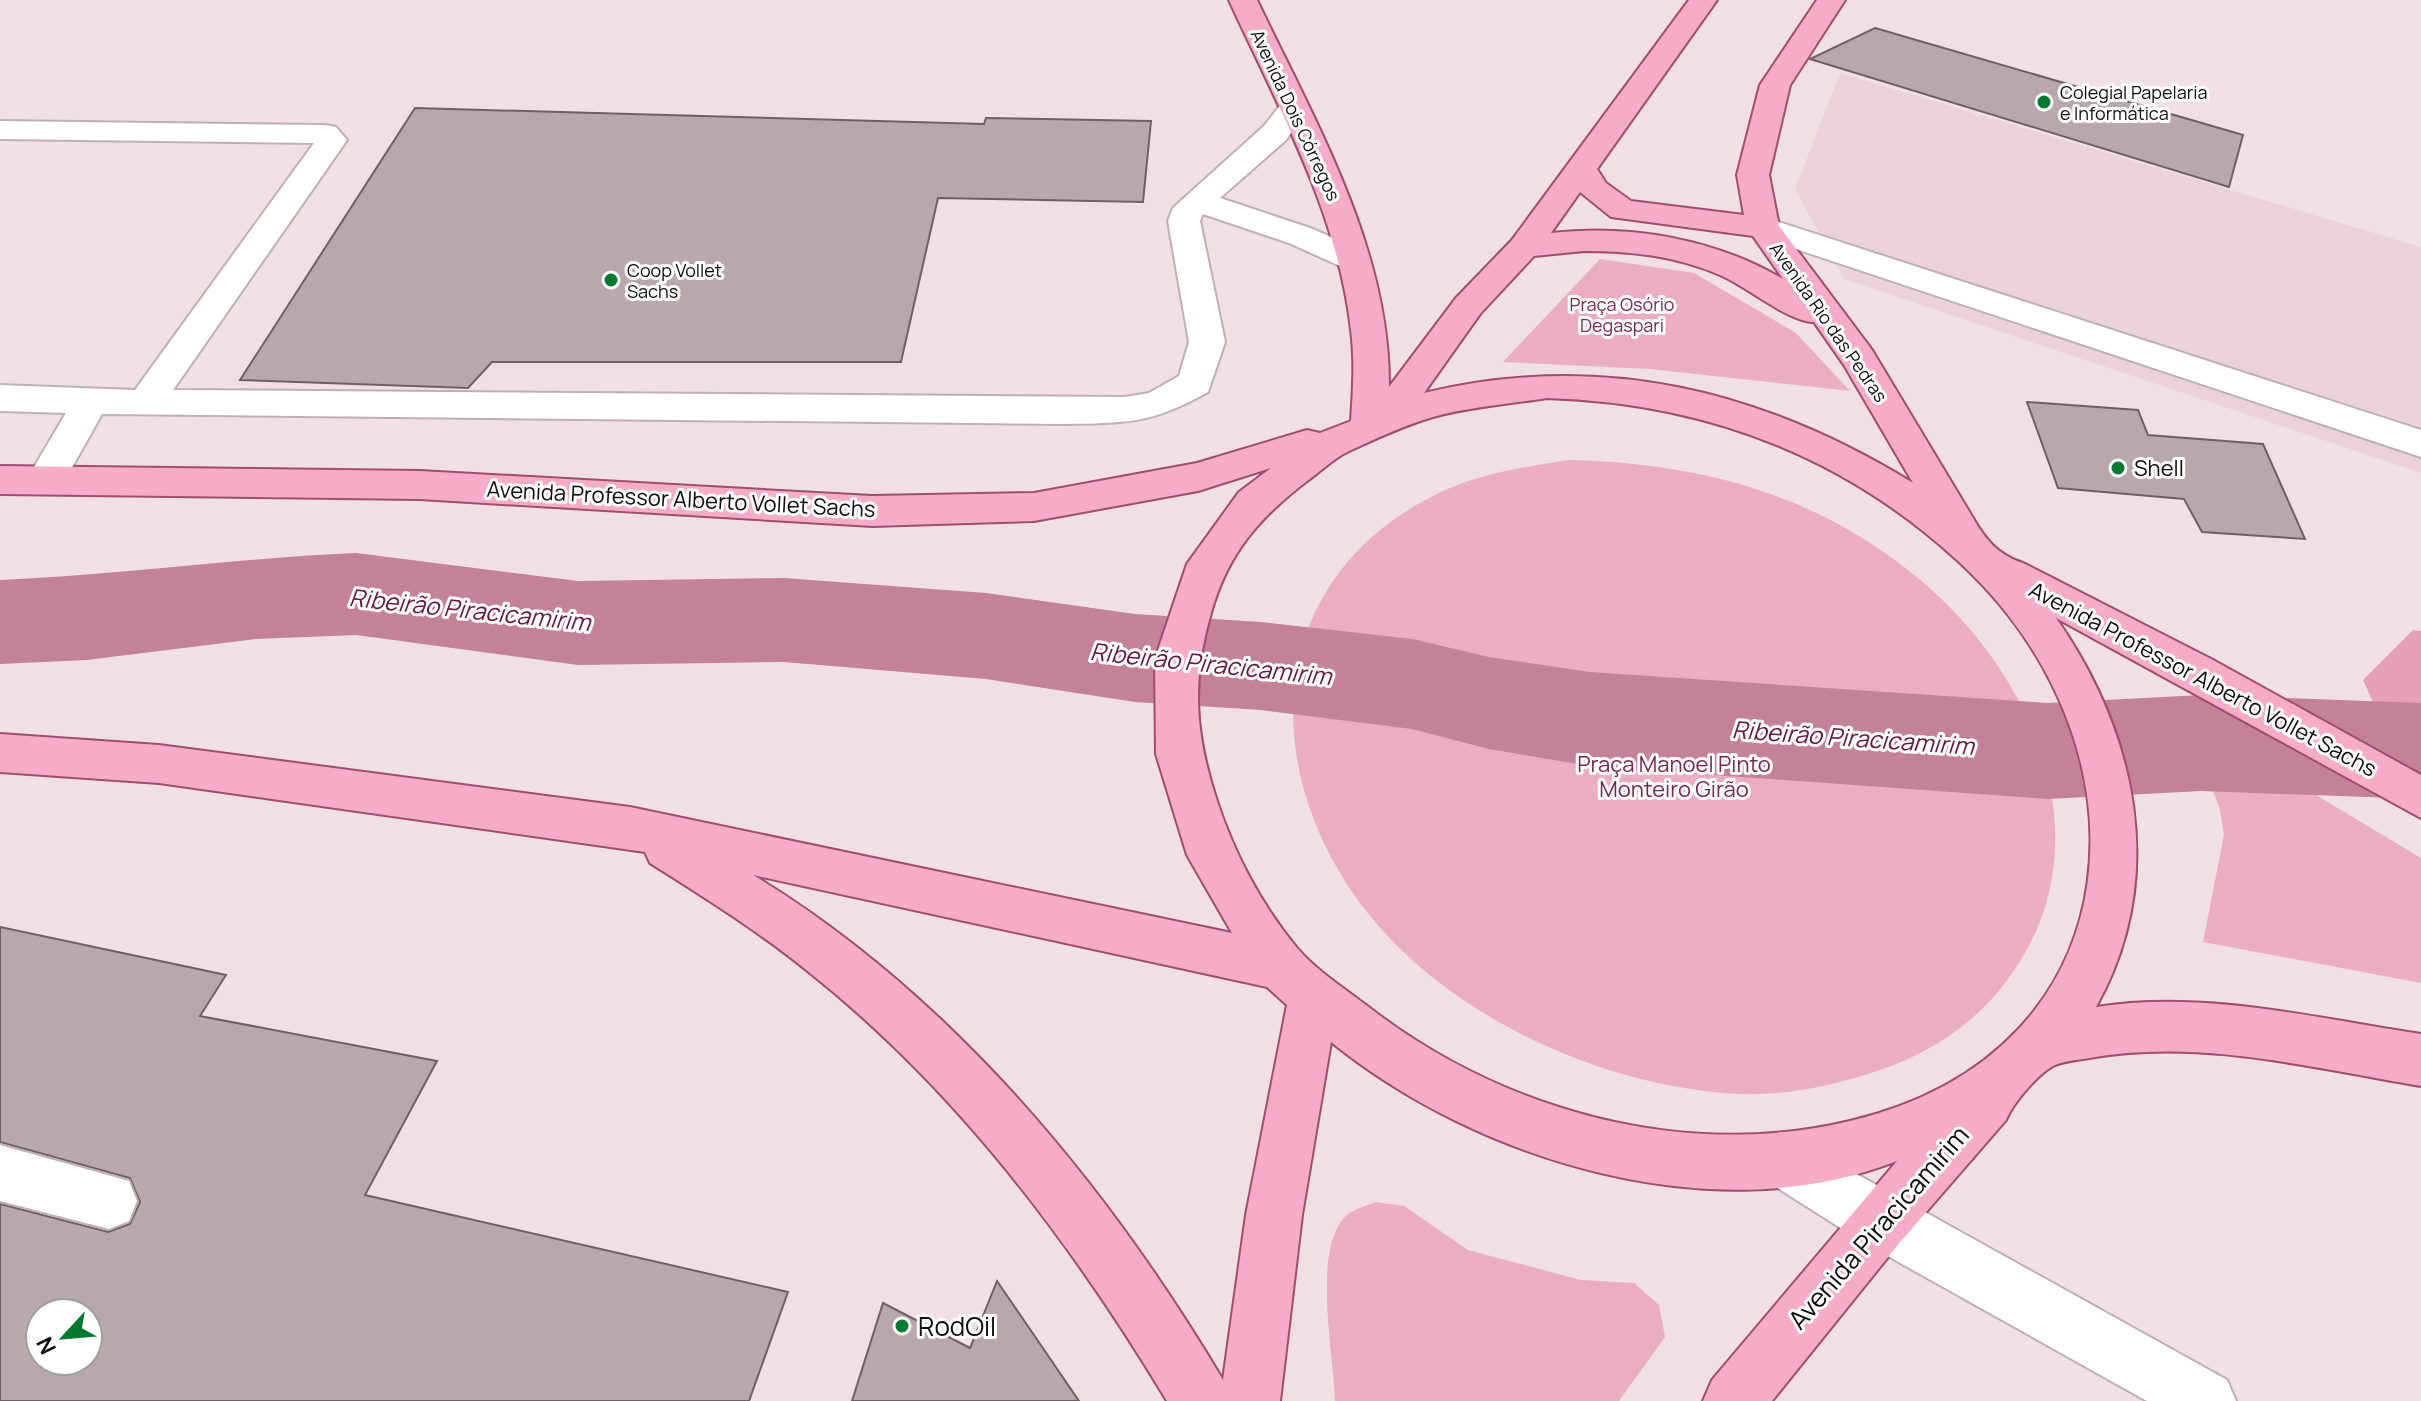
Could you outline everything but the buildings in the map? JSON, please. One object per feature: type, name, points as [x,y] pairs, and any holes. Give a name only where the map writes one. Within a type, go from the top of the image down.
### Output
[{"type":"main road","name":"Avenida Dois Córregos","points":[[1243,0],[1311,142],[1337,206],[1367,320],[1370,421]]},
{"type":"main road","points":[[1370,421],[1468,306],[1524,247],[1703,0]]},
{"type":"main road","name":"Avenida Rio das Pedras","points":[[1831,0],[1775,85],[1753,175],[1763,227],[1834,325],[1905,433],[1978,555]]},
{"type":"main road","points":[[1580,168],[1605,201],[1622,210],[1763,227]]},
{"type":"main road","points":[[1524,247],[1561,240],[1601,239],[1683,250],[1760,280],[1834,325]]},
{"type":"main road","points":[[1547,386],[1615,389],[1683,400],[1774,427],[1851,463],[1913,502],[1978,555],[2034,618],[2072,680],[2094,729],[2109,779],[2115,831],[2114,884],[2103,935],[2077,992],[2033,1050],[1979,1095],[1920,1126],[1853,1147],[1781,1159],[1668,1158],[1554,1134],[1447,1090],[1354,1030],[1296,980],[1230,892],[1191,809],[1174,725],[1174,667],[1182,624],[1197,584],[1241,513],[1298,462],[1370,421],[1482,391],[1547,386]]},
{"type":"main road","name":"Avenida Professor Alberto Vollet Sachs","points":[[0,480],[420,485],[872,511],[1034,507],[1198,477],[1370,421]]},
{"type":"main road","name":"Avenida Professor Alberto Vollet Sachs","points":[[1978,555],[2198,672],[2421,798]]},
{"type":"main road","points":[[0,753],[159,764],[630,828],[1296,980]]},
{"type":"main road","points":[[630,828],[710,872],[789,924],[867,986],[943,1057],[1018,1139],[1093,1234],[1167,1342],[1201,1401]]},
{"type":"main road","points":[[1250,1401],[1274,1215],[1296,980]]},
{"type":"main road","points":[[2033,1050],[2087,1032],[2137,1027],[2256,1035],[2421,1060]]},
{"type":"main road","name":"Avenida Piracicamirim","points":[[1733,1401],[1881,1221],[2033,1050]]},
{"type":"street","points":[[0,398],[145,403],[1005,411],[1125,410],[1158,404],[1195,383],[1207,342],[1184,221],[1189,208],[1275,133],[1293,109]]},
{"type":"street","points":[[0,130],[325,134],[332,140],[145,403]]},
{"type":"street","points":[[1196,201],[1301,236],[1352,259]]},
{"type":"street","points":[[1763,227],[2421,444]]},
{"type":"street","points":[[46,479],[91,402]]},
{"type":"street","points":[[1781,1159],[1881,1221],[2206,1401]]},
{"type":"street","points":[[0,1173],[109,1201]]},
{"type":"shaded area","points":[[1840,73],[2421,247],[2421,473],[1844,279],[1795,189]]},
{"type":"shaded area","points":[[2413,630],[2421,631],[2421,774],[2399,760],[2363,680]]},
{"type":"green space","name":"Praça Osório Degaspari","points":[[1600,259],[1694,273],[1796,333],[1850,391],[1650,369],[1503,362]]},
{"type":"green space","name":"Praça Manoel Pinto Monteiro Girão","points":[[1569,460],[1661,467],[1705,475],[1790,501],[1870,543],[1908,570],[1952,610],[1991,656],[2022,707],[2044,761],[2054,817],[2053,874],[2037,930],[2005,983],[1979,1012],[1949,1036],[1916,1055],[1880,1070],[1829,1085],[1793,1091],[1740,1094],[1683,1088],[1626,1075],[1569,1056],[1513,1030],[1461,999],[1414,962],[1373,920],[1340,873],[1313,819],[1298,764],[1293,709],[1300,657],[1318,607],[1347,563],[1388,524],[1441,492],[1488,475]]},
{"type":"green space","points":[[2204,766],[2281,774],[2421,858],[2421,983],[2203,942],[2224,835],[2220,810]]},
{"type":"green space","points":[[1375,1202],[1404,1206],[1468,1250],[1581,1280],[1634,1283],[1659,1305],[1665,1337],[1619,1401],[1335,1401],[1327,1303],[1330,1251],[1336,1230],[1347,1215]]},
{"type":"waterway","name":"Ribeirão Piracicamirim","points":[[0,622],[87,618],[256,598],[356,594],[578,623],[784,620],[986,636],[1135,658],[1261,666],[1412,684],[1489,703],[1590,719],[2048,751],[2201,743],[2421,751]]},
{"type":"place","name":"Colegial Papelaria e Informática","points":[[2044,102]]},
{"type":"place","name":"Coop Vollet Sachs","points":[[611,280]]},
{"type":"place","name":"Shell","points":[[2118,468]]},
{"type":"place","name":"RodOil","points":[[902,1326]]}]
